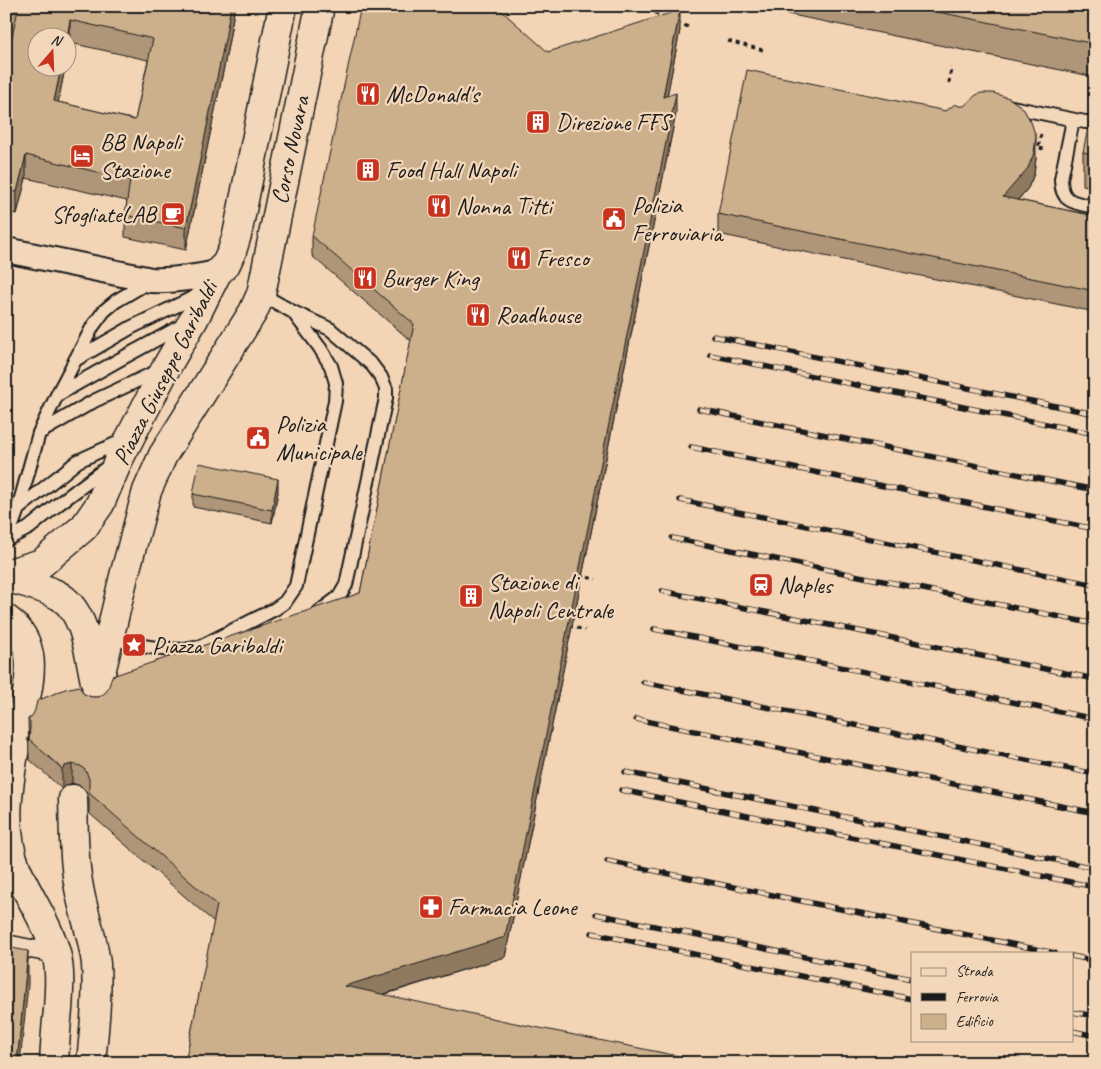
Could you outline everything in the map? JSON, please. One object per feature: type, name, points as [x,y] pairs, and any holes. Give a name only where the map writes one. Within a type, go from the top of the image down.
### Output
[{"type":"main road","name":"Corso Novara","points":[[212,282],[226,264],[237,235],[283,6]]},
{"type":"main road","name":"Corso Novara","points":[[261,294],[320,6]]},
{"type":"main road","name":"Piazza Giuseppe Garibaldi","points":[[6,575],[42,563],[84,527],[100,504],[125,448],[167,366],[194,320],[212,282]]},
{"type":"main road","name":"Piazza Giuseppe Garibaldi","points":[[6,575],[46,590],[62,598],[72,607],[80,619],[87,644],[95,695],[147,491],[163,455],[253,312],[261,294]]},
{"type":"main road","points":[[6,619],[12,623],[23,637],[31,666],[9,782],[7,824],[17,870],[50,937],[56,954],[59,988],[54,1063]]},
{"type":"main road","points":[[73,798],[77,881],[93,941],[96,965],[91,1063]]},
{"type":"street","name":"Piazza Giuseppe Garibaldi","points":[[6,250],[151,280],[192,279],[212,282]]},
{"type":"street","points":[[6,944],[56,954]]},
{"type":"lane","points":[[993,103],[1073,120],[1095,122]]},
{"type":"lane","points":[[1073,120],[1061,179],[1061,189],[1065,197],[1073,202],[1095,207]]},
{"type":"lane","points":[[6,534],[13,523],[18,509],[39,433],[94,326],[104,311],[116,300],[151,280]]},
{"type":"lane","points":[[75,361],[212,282]]},
{"type":"lane","points":[[261,294],[293,312],[330,329],[372,365],[386,389],[386,398],[346,585],[339,597],[321,611],[309,617]]},
{"type":"lane","points":[[200,647],[275,609],[285,602],[296,586],[335,402],[336,383],[331,366],[293,312]]},
{"type":"lane","points":[[57,395],[194,320]]},
{"type":"lane","points":[[39,433],[94,401],[167,366]]},
{"type":"lane","points":[[18,509],[78,461],[125,448]]},
{"type":"lane","points":[[6,540],[28,528],[125,448]]},
{"type":"lane","points":[[80,619],[109,637],[129,643],[163,649],[184,650],[247,636]]},
{"type":"path","points":[[640,6],[688,27]]},
{"type":"path","points":[[728,41],[763,50]]},
{"type":"path","points":[[948,83],[951,67]]},
{"type":"path","points":[[1042,126],[1038,148],[1047,149]]},
{"type":"path","points":[[577,575],[596,580]]},
{"type":"path","points":[[567,626],[585,630]]},
{"type":"building","points":[[6,6],[231,6],[186,228],[125,215],[130,180],[26,155],[17,192],[6,190],[6,63],[18,10],[6,8]],"holes":[[[70,20],[153,39],[135,120],[54,101],[59,78],[28,78],[28,28],[69,28]]]},
{"type":"building","name":"Stazione di Napoli Centrale","points":[[361,6],[496,6],[548,52],[680,10],[663,97],[676,93],[505,937],[345,986],[713,1063],[185,1063],[217,905],[89,793],[89,779],[86,771],[81,766],[72,764],[62,769],[29,739],[30,722],[28,719],[35,710],[37,701],[65,689],[79,686],[84,694],[91,697],[99,697],[106,692],[112,676],[360,593],[414,324],[312,236]]},
{"type":"building","points":[[909,6],[1095,6],[1095,44]]},
{"type":"building","points":[[747,70],[946,111],[955,104],[964,106],[981,93],[993,93],[1009,98],[1023,108],[1031,122],[1036,137],[1034,153],[1028,168],[1003,197],[1095,216],[1095,291],[718,214]]},
{"type":"building","points":[[1090,118],[1095,119],[1095,155],[1083,152]]},
{"type":"building","points":[[199,463],[278,479],[272,510],[193,494]]},
{"type":"building","points":[[6,947],[28,951],[17,1063],[6,1063]]},
{"type":"railway","points":[[713,336],[1095,414]]},
{"type":"railway","points":[[710,355],[1095,434]]},
{"type":"railway","points":[[699,409],[1095,490]]},
{"type":"railway","points":[[691,447],[1095,529]]},
{"type":"railway","points":[[680,500],[1095,585]]},
{"type":"railway","points":[[672,538],[1095,624]]},
{"type":"railway","points":[[662,591],[1095,679]]},
{"type":"railway","points":[[654,629],[1095,719]]},
{"type":"railway","points":[[643,682],[1095,774]]},
{"type":"railway","points":[[636,719],[1095,813]]},
{"type":"railway","points":[[625,772],[1095,868]]},
{"type":"railway","points":[[621,790],[1095,887]]},
{"type":"railway","points":[[607,861],[1050,952]]},
{"type":"railway","points":[[596,914],[911,979]]},
{"type":"railway","points":[[592,933],[911,999]]},
{"type":"railway","points":[[1074,956],[1095,961]]},
{"type":"railway","points":[[1074,1012],[1095,1016]]},
{"type":"railway","points":[[1074,1031],[1095,1036]]},
{"type":"place","name":"McDonald's","points":[[368,94]]},
{"type":"place","name":"Direzione FFS","points":[[538,122]]},
{"type":"place","name":"BB Napoli Stazione","points":[[82,156]]},
{"type":"place","name":"Food Hall Napoli","points":[[368,170]]},
{"type":"place","name":"Nonna Titti","points":[[439,206]]},
{"type":"place","name":"SfogliateLAB","points":[[173,214]]},
{"type":"place","name":"Polizia Ferroviaria","points":[[614,219]]},
{"type":"place","name":"Fresco","points":[[519,258]]},
{"type":"place","name":"Burger King","points":[[365,278]]},
{"type":"place","name":"Roadhouse","points":[[478,315]]},
{"type":"place","name":"Polizia Municipale","points":[[258,438]]},
{"type":"place","name":"Naples","points":[[761,585]]},
{"type":"place","name":"Stazione di Napoli Centrale","points":[[471,596]]},
{"type":"place","name":"Piazza Garibaldi","points":[[134,645]]},
{"type":"place","name":"Farmacia Leone","points":[[431,907]]}]
